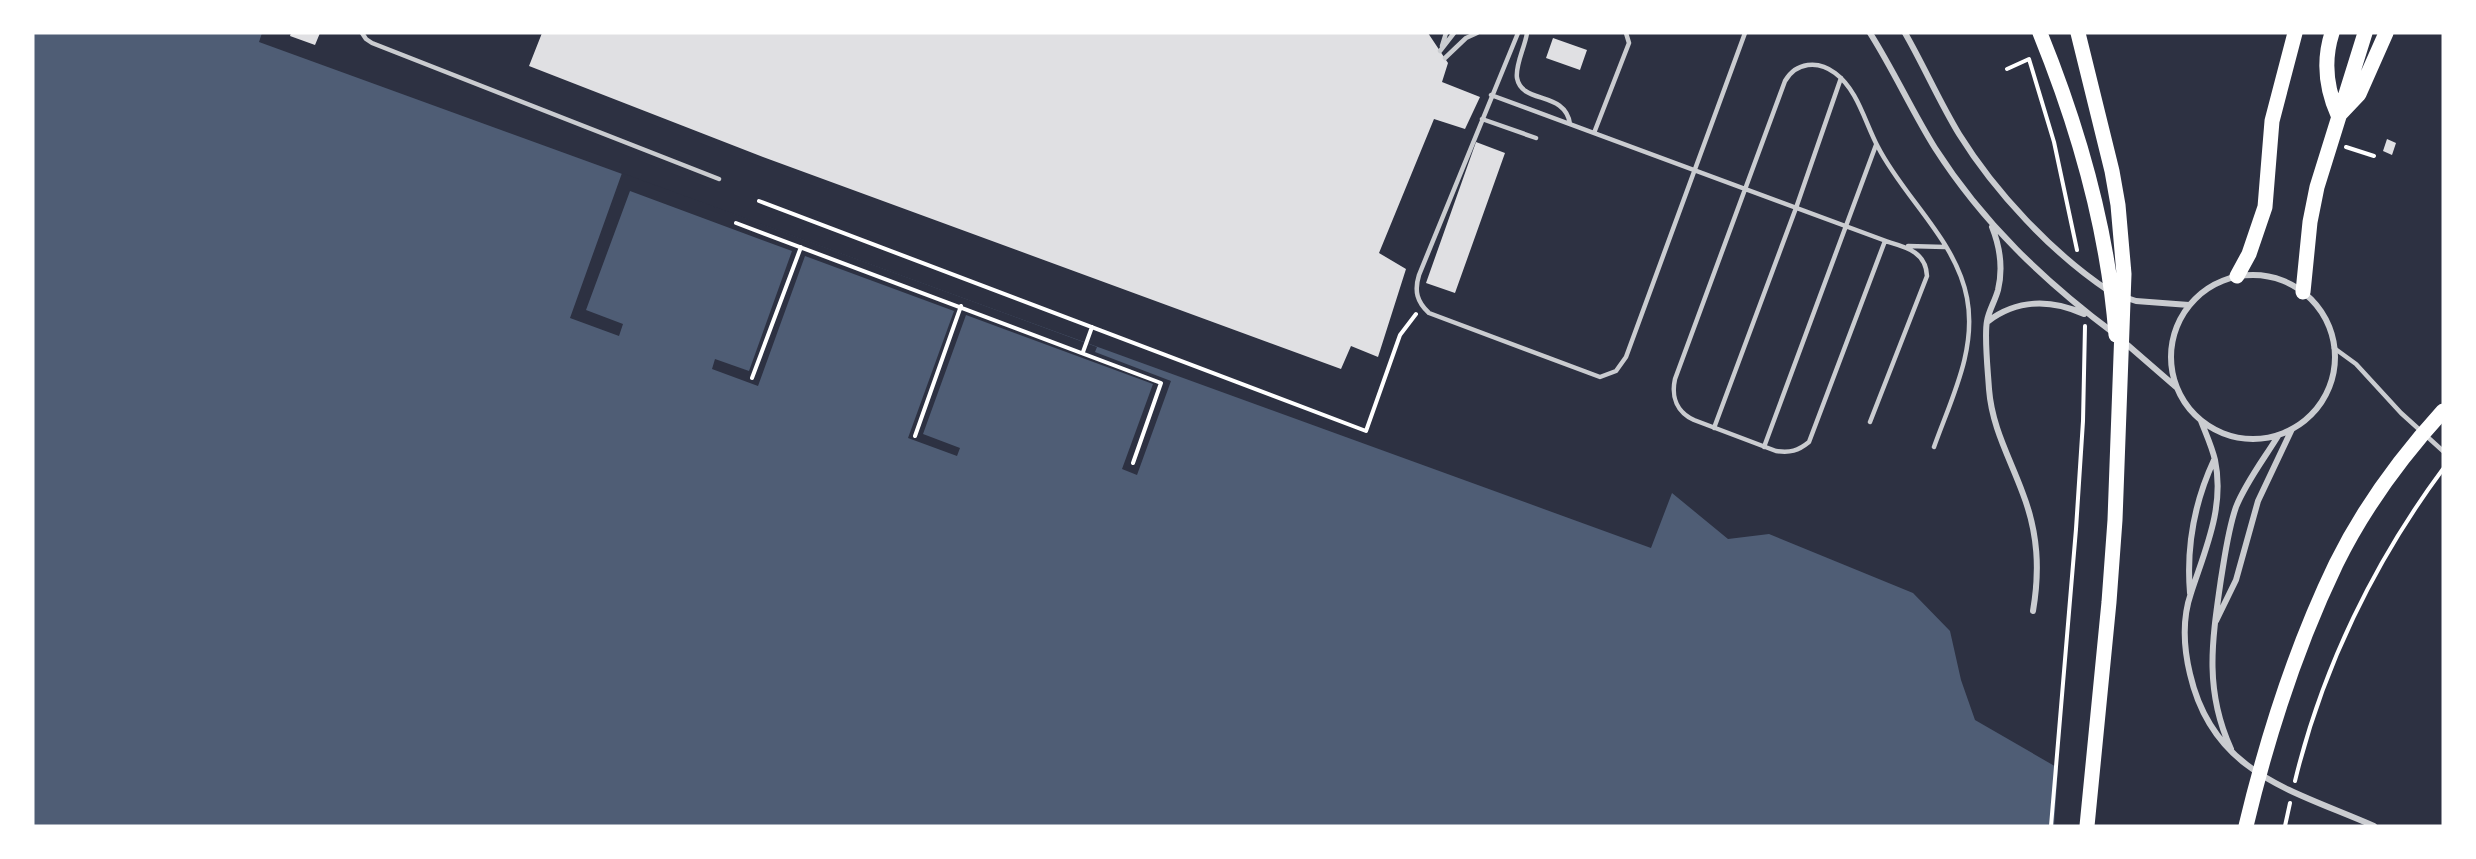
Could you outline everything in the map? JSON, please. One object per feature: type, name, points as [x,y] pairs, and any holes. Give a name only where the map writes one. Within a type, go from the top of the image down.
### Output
[{"type":"main road","points":[[2040,33],[2074,126],[2098,220],[2108,273],[2119,378]]},
{"type":"main road","points":[[2078,33],[2112,171],[2118,205],[2124,297],[2115,520],[2087,826]]},
{"type":"main road","points":[[2282,33],[2286,63]]},
{"type":"main road","points":[[2237,276],[2249,254],[2265,207],[2272,121],[2295,33]]},
{"type":"main road","points":[[2332,33],[2326,74],[2332,102],[2338,115]]},
{"type":"main road","points":[[2303,292],[2310,222],[2338,115],[2366,33]]},
{"type":"main road","points":[[2338,115],[2359,94],[2386,33]]},
{"type":"main road","points":[[2246,826],[2288,683],[2337,562],[2387,482],[2443,411]]},
{"type":"street","points":[[1870,33],[1935,148],[1990,223],[2056,289],[2147,360],[2176,387],[2187,405],[2201,421],[2214,430],[2230,436],[2262,439],[2278,436],[2306,420],[2326,395],[2332,380],[2334,348],[2332,335],[2321,312],[2303,292],[2285,281],[2265,275],[2237,276],[2210,286],[2188,305],[2180,317],[2171,344],[2170,358],[2176,387]]},
{"type":"street","points":[[1905,33],[1954,125],[1981,166],[2031,224],[2057,250],[2085,275],[2109,291],[2136,301],[2188,305]]},
{"type":"street","points":[[1990,223],[1997,238],[2001,272],[1987,322],[1989,392],[1996,431],[2023,493],[2036,539],[2037,575],[2033,611]]},
{"type":"street","points":[[1987,322],[2001,311],[2019,305],[2038,303],[2057,304],[2094,319]]},
{"type":"street","points":[[2190,595],[2202,567],[2214,519],[2217,480],[2215,460],[2201,421]]},
{"type":"street","points":[[2214,624],[2236,580],[2258,501],[2292,429]]},
{"type":"street","points":[[2234,755],[2224,735],[2213,691],[2211,646],[2214,624],[2231,524],[2244,491],[2278,436]]},
{"type":"street","points":[[2215,460],[2200,493],[2190,532],[2188,553],[2190,595],[2185,637],[2191,678],[2206,720],[2218,739],[2234,755],[2273,782],[2374,826]]},
{"type":"lane","points":[[362,33],[372,43],[719,179]]},
{"type":"lane","points":[[1446,33],[1440,51],[1454,33]]},
{"type":"lane","points":[[1445,58],[1466,38],[1477,33]]},
{"type":"lane","points":[[1518,33],[1419,275],[1416,285],[1417,296],[1421,306],[1429,313],[1600,377],[1616,371],[1626,357],[1745,33]]},
{"type":"lane","points":[[1527,33],[1518,68],[1517,77],[1520,85],[1526,91],[1560,105],[1569,114],[1570,124]]},
{"type":"lane","points":[[1594,133],[1629,43],[1626,33]]},
{"type":"lane","points":[[1885,241],[1809,442],[1800,450],[1788,453],[1764,447],[1714,428],[1682,412],[1675,400],[1674,386],[1788,75],[1801,66],[1816,65],[1827,68],[1841,78],[1856,101],[1876,145],[1900,184],[1946,247],[1965,287],[1970,332],[1964,365],[1934,447]]},
{"type":"lane","points":[[1714,428],[1796,208],[1841,78]]},
{"type":"lane","points":[[1491,95],[1917,253],[1926,266],[1927,276],[1924,288],[1870,422]]},
{"type":"lane","points":[[1482,119],[1536,138]]},
{"type":"lane","points":[[1764,447],[1876,145]]},
{"type":"lane","points":[[1885,241],[1916,247],[1946,247]]},
{"type":"lane","points":[[2334,348],[2356,364],[2401,413],[2443,451]]},
{"type":"path","points":[[2007,69],[2029,59],[2054,142],[2077,254]]},
{"type":"path","points":[[2330,142],[2374,156]]},
{"type":"path","points":[[759,201],[1366,431],[1400,334],[1421,306]]},
{"type":"path","points":[[736,223],[1161,382],[1133,463]]},
{"type":"path","points":[[752,378],[801,247]]},
{"type":"path","points":[[915,436],[961,306]]},
{"type":"path","points":[[2051,826],[2078,488],[2083,411],[2084,320]]},
{"type":"path","points":[[1083,352],[1092,327]]},
{"type":"path","points":[[2285,826],[2298,769],[2323,693],[2353,619],[2365,592],[2403,525],[2443,469]]},
{"type":"water","points":[[33,33],[262,33],[259,42],[1651,548],[1672,493],[1728,539],[1769,534],[1913,593],[1950,631],[1961,680],[1975,720],[2058,768],[2054,826],[33,826]]},
{"type":"pier","points":[[622,173],[1097,347],[1095,352],[1171,381],[1137,475],[1122,469],[1153,384],[966,315],[923,434],[960,448],[957,456],[908,438],[954,311],[805,256],[758,386],[712,369],[715,359],[749,371],[792,251],[630,191],[586,310],[623,324],[619,336],[570,318]]},
{"type":"building","points":[[291,33],[320,33],[315,45],[290,36]]},
{"type":"building","points":[[542,33],[1428,33],[1448,63],[1442,82],[1480,97],[1465,129],[1434,119],[1379,253],[1406,269],[1378,357],[1351,346],[1341,369],[763,157],[529,66]]},
{"type":"building","points":[[1553,38],[1587,50],[1580,70],[1546,58]]},
{"type":"building","points":[[2387,139],[2396,143],[2392,155],[2383,151]]},
{"type":"building","points":[[1476,142],[1505,153],[1455,293],[1426,283]]}]
